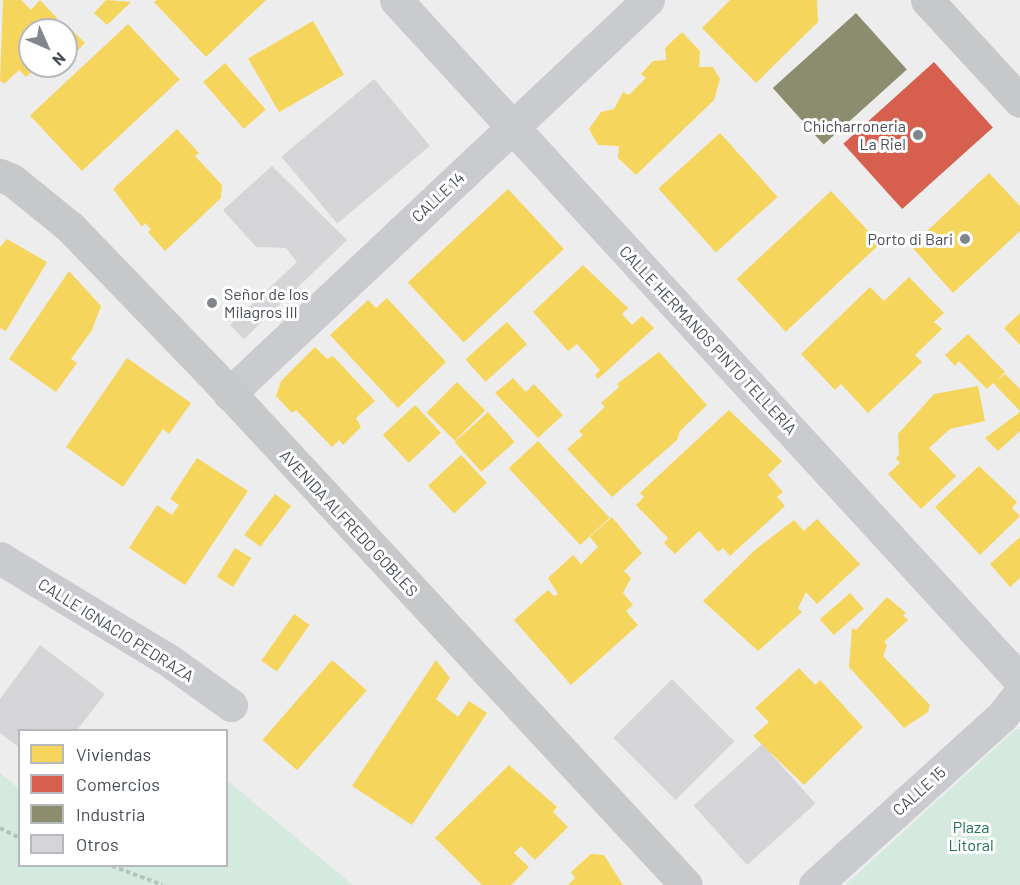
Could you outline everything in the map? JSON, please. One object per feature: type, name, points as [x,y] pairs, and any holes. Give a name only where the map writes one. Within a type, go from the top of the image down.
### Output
[{"type":"main road","points":[[927,0],[1020,102]]},
{"type":"main road","name":"AVENIDA ALFREDO GOBLES","points":[[4,175],[70,227],[229,394],[686,885]]},
{"type":"street","name":"CALLE HERMANOS PINTO TELLERÍA","points":[[396,0],[1020,680]]},
{"type":"street","name":"CALLE 14","points":[[229,394],[648,0]]},
{"type":"street","name":"CALLE IGNACIO PEDRAZA","points":[[0,558],[166,659],[231,705]]},
{"type":"street","name":"CALLE 15","points":[[815,885],[1002,716],[1020,693]]},
{"type":"path","points":[[0,828],[18,837]]},
{"type":"path","points":[[115,867],[163,885]]},
{"type":"green space","name":"Plaza Litoral","points":[[1020,729],[1020,885],[845,885],[1015,730]]},
{"type":"green space","points":[[0,773],[18,788],[18,867],[228,867],[228,781],[353,885],[0,885]]},
{"type":"building: Viviendas","points":[[3,0],[21,0],[31,10],[40,0],[57,18],[18,18],[18,71],[4,84],[0,80]]},
{"type":"building: Viviendas","points":[[106,0],[131,2],[107,25],[94,13]]},
{"type":"building: Viviendas","points":[[157,0],[266,0],[206,57],[154,2]]},
{"type":"building: Viviendas","points":[[730,0],[817,0],[818,22],[756,83],[702,28]]},
{"type":"building: Viviendas","points":[[313,21],[344,75],[279,112],[248,58]]},
{"type":"building: Viviendas","points":[[128,24],[180,80],[82,171],[30,115],[70,78],[78,78],[78,71]]},
{"type":"building: Viviendas","points":[[682,32],[700,51],[699,67],[713,67],[720,79],[714,100],[636,175],[618,158],[619,146],[598,145],[589,129],[601,112],[614,109],[623,92],[629,95],[646,78],[641,74],[653,61],[666,60],[665,48]]},
{"type":"building: Viviendas","points":[[78,36],[85,43],[78,50]]},
{"type":"building: Viviendas","points":[[225,63],[266,110],[244,129],[203,82]]},
{"type":"building: Viviendas","points":[[177,129],[199,153],[195,156],[222,185],[221,198],[165,251],[148,232],[151,229],[145,223],[142,227],[113,189]]},
{"type":"building: Viviendas","points":[[720,133],[778,197],[716,252],[658,189]]},
{"type":"building: Viviendas","name":"Porto di Bari","points":[[989,173],[1020,206],[1020,231],[953,293],[911,246]]},
{"type":"building: Viviendas","points":[[508,189],[564,249],[464,342],[408,282]]},
{"type":"building: Viviendas","points":[[831,191],[880,244],[786,332],[737,279]]},
{"type":"building: Viviendas","points":[[7,239],[47,262],[6,331],[0,328],[0,247]]},
{"type":"building: Viviendas","points":[[583,265],[628,308],[622,314],[632,325],[642,316],[654,328],[598,379],[595,375],[600,370],[577,344],[568,351],[533,312]]},
{"type":"building: Viviendas","points":[[69,271],[101,306],[92,330],[71,359],[77,363],[56,392],[9,359]]},
{"type":"building: Viviendas","points":[[909,277],[944,313],[934,322],[942,329],[915,355],[922,362],[868,413],[841,384],[835,390],[801,354],[870,287],[884,301]]},
{"type":"building: Viviendas","points":[[387,298],[446,362],[398,408],[330,335],[368,300],[376,308]]},
{"type":"building: Viviendas","points":[[1020,313],[1020,345],[1004,328]]},
{"type":"building: Viviendas","points":[[507,322],[527,344],[485,382],[465,359]]},
{"type":"building: Viviendas","points":[[968,334],[1005,372],[996,381],[1005,374],[1020,389],[1020,411],[993,383],[987,389],[959,361],[955,366],[945,355]]},
{"type":"building: Viviendas","points":[[315,347],[327,359],[333,356],[375,401],[356,418],[361,427],[343,445],[339,440],[332,447],[296,410],[292,413],[276,396],[281,381]]},
{"type":"building: Viviendas","points":[[659,352],[707,405],[680,431],[677,440],[612,497],[567,449],[583,435],[579,431],[605,407],[601,403],[619,387],[617,384]]},
{"type":"building: Viviendas","points":[[127,358],[191,403],[169,434],[163,429],[123,487],[66,447]]},
{"type":"building: Viviendas","points":[[513,378],[526,392],[534,384],[563,415],[538,438],[495,393]]},
{"type":"building: Viviendas","points":[[457,382],[485,410],[455,441],[427,412]]},
{"type":"building: Viviendas","points":[[978,386],[985,421],[950,429],[929,448],[956,476],[921,509],[888,474],[900,463],[896,458],[899,455],[898,434],[934,394]]},
{"type":"building: Viviendas","points":[[415,405],[441,433],[409,463],[383,435]]},
{"type":"building: Viviendas","points":[[729,410],[782,461],[768,475],[783,492],[777,497],[785,506],[730,556],[723,548],[718,552],[699,531],[675,554],[664,543],[668,538],[636,505],[644,497],[640,493]]},
{"type":"building: Viviendas","points":[[488,412],[515,442],[481,472],[455,442]]},
{"type":"building: Viviendas","points":[[1020,412],[1020,431],[998,451],[985,438]]},
{"type":"building: Viviendas","points":[[538,441],[610,518],[580,545],[509,468]]},
{"type":"building: Viviendas","points":[[461,455],[487,483],[454,513],[428,486]]},
{"type":"building: Viviendas","points":[[197,458],[248,491],[185,585],[129,548],[157,505],[172,515],[179,505],[170,499]]},
{"type":"building: Viviendas","points":[[979,466],[1017,502],[1012,508],[1020,516],[980,555],[935,507]]},
{"type":"building: Viviendas","points":[[275,494],[291,506],[260,547],[244,535]]},
{"type":"building: Viviendas","points":[[612,517],[642,553],[624,571],[631,578],[623,593],[633,605],[626,611],[638,625],[571,685],[514,620],[548,590],[554,596],[558,594],[548,578],[573,555],[581,564],[598,547],[590,537]]},
{"type":"building: Viviendas","points":[[817,519],[860,564],[817,604],[806,592],[798,608],[802,612],[758,651],[703,601],[755,550],[794,520],[804,531]]},
{"type":"building: Viviendas","points":[[1020,537],[1020,578],[1010,587],[990,564]]},
{"type":"building: Viviendas","points":[[235,548],[251,558],[233,587],[217,577]]},
{"type":"building: Viviendas","points":[[850,593],[864,609],[834,635],[820,619]]},
{"type":"building: Viviendas","points":[[887,597],[906,613],[903,615],[908,620],[884,642],[887,645],[883,656],[930,705],[928,712],[904,728],[849,667],[852,628],[856,630]]},
{"type":"building: Viviendas","points":[[294,614],[310,625],[277,672],[261,661]]},
{"type":"building: Viviendas","points":[[332,660],[367,690],[297,770],[262,740]]},
{"type":"building: Viviendas","points":[[436,660],[450,678],[436,699],[458,717],[469,701],[487,713],[412,825],[352,786]]},
{"type":"building: Viviendas","points":[[799,668],[815,685],[820,680],[863,727],[804,785],[753,736],[769,722],[755,708]]},
{"type":"building: Viviendas","points":[[509,765],[557,807],[553,812],[568,827],[535,860],[521,846],[514,853],[529,867],[511,885],[482,885],[435,838]]},
{"type":"building: Viviendas","points":[[591,854],[604,855],[623,885],[568,885],[575,878],[571,872]]},
{"type":"building: Comercios","name":"Chicharroneria La Riel","points":[[934,62],[993,127],[902,209],[843,144]]},
{"type":"building: Industria","points":[[856,13],[907,69],[824,144],[773,88]]},
{"type":"building: Otros","points":[[374,79],[430,146],[337,223],[281,157]]},
{"type":"building: Otros","points":[[272,166],[347,240],[244,339],[230,325],[297,262],[286,248],[256,247],[223,210]]},
{"type":"building: Otros","points":[[40,645],[105,694],[78,729],[18,729],[18,746],[0,733],[0,699]]},
{"type":"building: Otros","points":[[672,679],[734,741],[676,800],[613,738]]},
{"type":"building: Otros","points":[[762,744],[816,803],[747,865],[694,806]]},
{"type":"place","name":"Chicharroneria La Riel","points":[[918,135]]},
{"type":"place","name":"Porto di Bari","points":[[965,239]]},
{"type":"place","name":"Señor de los Milagros III","points":[[212,303]]}]
